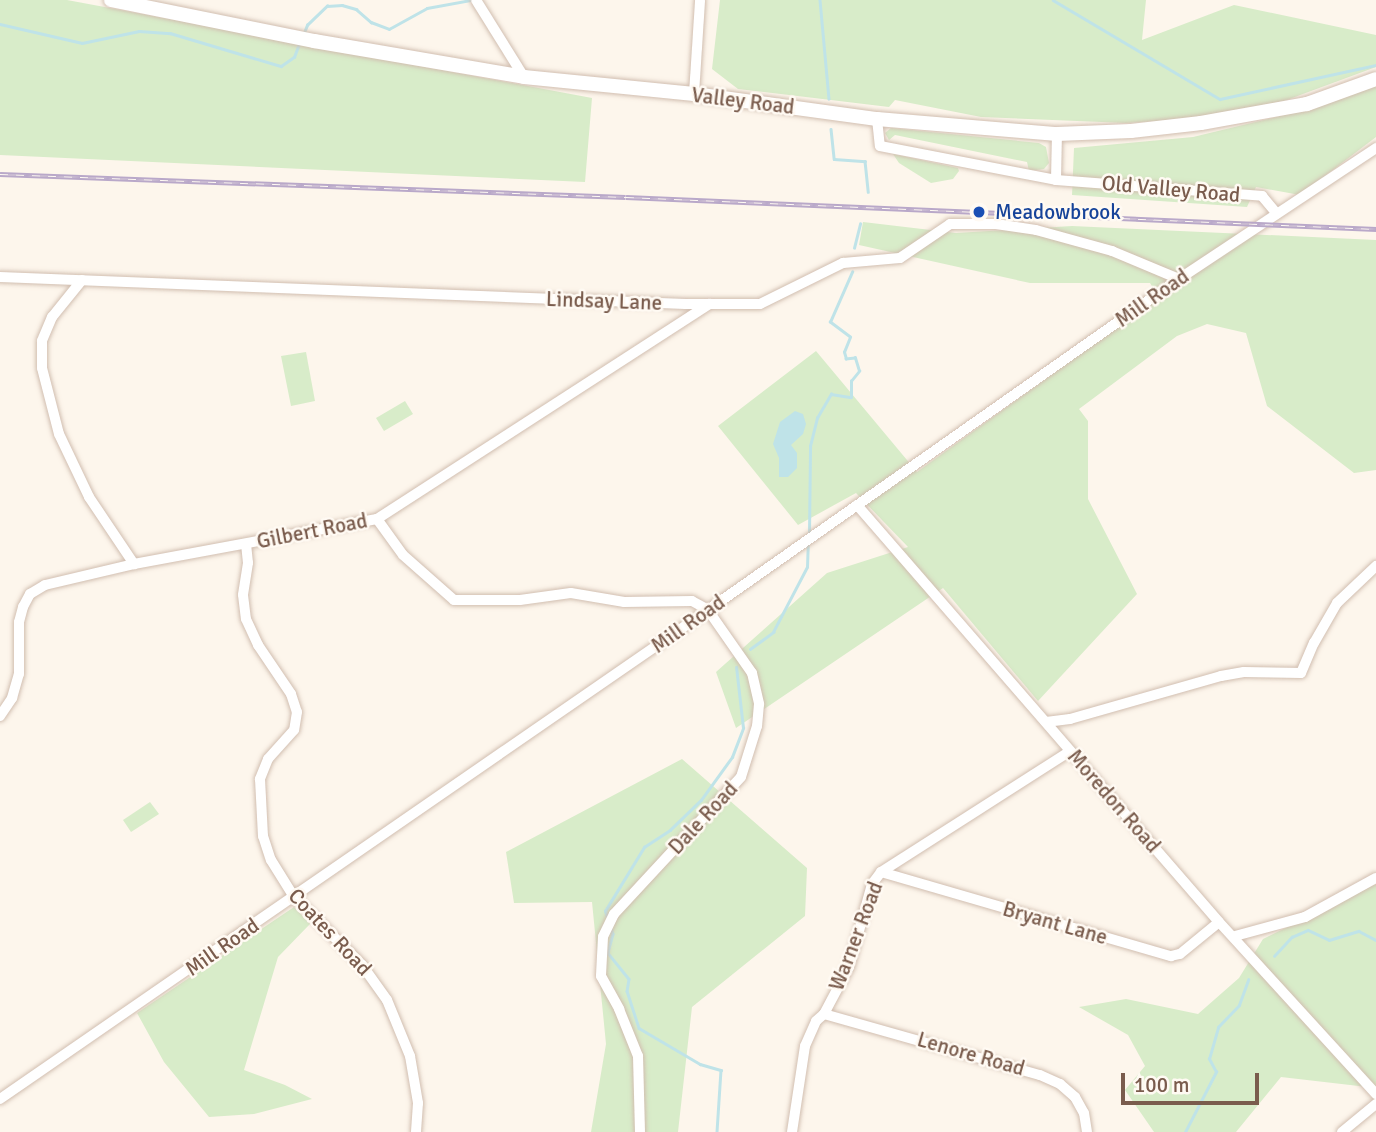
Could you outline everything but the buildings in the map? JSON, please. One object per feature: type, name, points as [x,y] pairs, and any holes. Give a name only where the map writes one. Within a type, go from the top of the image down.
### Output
[{"type":"main road","name":"Valley Road","points":[[111,0],[314,41],[524,77],[694,94],[877,119],[1057,134],[1131,131],[1201,123],[1307,104],[1376,79]]},
{"type":"street","points":[[694,94],[700,0]]},
{"type":"street","points":[[479,3],[524,77]]},
{"type":"street","name":"Old Valley Road","points":[[877,119],[880,146],[1056,180],[1257,196],[1266,199],[1277,214]]},
{"type":"street","points":[[1056,180],[1057,134]]},
{"type":"street","name":"Mill Road","points":[[0,1099],[708,610],[1179,279],[1376,148]]},
{"type":"street","name":"Lindsay Lane","points":[[0,276],[709,304],[760,303],[843,262],[901,258],[950,224],[996,224],[1035,230],[1112,251],[1179,279]]},
{"type":"street","points":[[82,280],[52,317],[42,341],[42,368],[59,434],[89,497],[134,564]]},
{"type":"street","name":"Gilbert Road","points":[[0,716],[12,698],[19,674],[19,621],[30,594],[50,583],[134,564],[377,519],[709,304]]},
{"type":"street","name":"Moredon Road","points":[[856,505],[1219,922],[1376,1094]]},
{"type":"street","points":[[377,519],[403,555],[454,600],[520,600],[570,593],[624,602],[692,601],[708,610]]},
{"type":"street","name":"Coates Road","points":[[246,544],[248,563],[243,595],[246,619],[258,645],[287,687],[297,712],[294,730],[264,767],[259,797],[267,850],[294,897],[362,965],[387,1000],[413,1066],[418,1103],[416,1132]]},
{"type":"street","points":[[1046,722],[1070,719],[1222,676],[1244,672],[1301,673],[1314,643],[1337,603],[1376,566]]},
{"type":"street","name":"Dale Road","points":[[640,1132],[638,1056],[619,1009],[601,976],[603,937],[614,914],[741,777],[752,750],[759,704],[752,673],[708,610]]},
{"type":"street","name":"Warner Road","points":[[792,1132],[805,1046],[816,1021],[824,1014],[849,967],[872,884],[881,872],[1070,751]]},
{"type":"street","name":"Bryant Lane","points":[[881,872],[1171,956],[1180,954],[1219,922]]},
{"type":"street","points":[[1234,936],[1305,917],[1376,878]]},
{"type":"street","name":"Lenore Road","points":[[824,1014],[1031,1070],[1050,1079],[1074,1097],[1084,1113],[1087,1132]]},
{"type":"street","points":[[1342,1132],[1376,1104]]},
{"type":"green space","points":[[0,0],[67,0],[592,98],[585,182],[0,155]]},
{"type":"green space","points":[[720,0],[1146,0],[1142,40],[1234,5],[1376,35],[1376,67],[1284,101],[1190,119],[1126,123],[981,117],[895,100],[889,107],[738,89],[712,69]]},
{"type":"green space","points":[[1376,81],[1376,137],[1300,195],[1256,187],[1247,207],[1072,195],[1074,148],[1193,137],[1314,108]]},
{"type":"green space","points":[[891,128],[1039,143],[1046,147],[1049,163],[1044,169],[1029,171],[1027,162],[895,135],[889,140],[885,133]]},
{"type":"green space","points":[[893,154],[958,168],[959,171],[953,179],[931,183],[899,163]]},
{"type":"green space","points":[[863,222],[956,233],[1072,226],[1376,240],[1376,470],[1354,473],[1267,406],[1246,333],[1207,324],[1177,336],[1079,409],[1088,421],[1088,499],[1137,594],[1038,701],[943,588],[736,728],[716,672],[827,573],[908,547],[856,493],[798,525],[718,426],[816,351],[917,472],[1159,297],[1150,283],[1030,283],[859,245]]},
{"type":"green space","points":[[306,352],[315,401],[291,406],[281,356]]},
{"type":"green space","points":[[405,401],[413,414],[384,431],[376,418]]},
{"type":"green space","points":[[682,759],[807,868],[805,916],[692,1007],[678,1132],[591,1132],[606,1044],[592,902],[514,903],[506,852]]},
{"type":"green space","points":[[150,802],[159,814],[131,832],[123,820]]},
{"type":"green space","points":[[1376,884],[1376,1088],[1281,1077],[1236,1132],[1154,1132],[1125,1090],[1145,1066],[1128,1035],[1079,1007],[1126,999],[1198,1014],[1239,978],[1263,939]]},
{"type":"green space","points":[[294,907],[310,924],[278,957],[244,1070],[285,1085],[312,1099],[254,1114],[209,1117],[164,1062],[137,1013]]},
{"type":"water","points":[[795,411],[803,414],[806,424],[803,434],[791,445],[797,453],[797,468],[788,477],[779,477],[779,458],[773,444],[780,422]]},
{"type":"waterway","points":[[303,35],[307,25],[327,6],[342,5],[356,9],[371,22],[389,29],[427,8],[471,0]]},
{"type":"waterway","points":[[820,0],[829,99]]},
{"type":"waterway","points":[[1053,0],[1220,99],[1376,65]]},
{"type":"waterway","points":[[0,24],[82,43],[139,31],[170,33],[281,66],[294,57],[299,44]]},
{"type":"waterway","points":[[831,129],[834,159],[865,161],[868,192]]},
{"type":"waterway","points":[[854,248],[860,224]]},
{"type":"waterway","points":[[809,533],[810,446],[817,418],[831,394],[851,397],[851,381],[859,371],[855,358],[846,359],[844,352],[850,337],[830,322],[852,272]]},
{"type":"waterway","points":[[750,649],[773,632],[807,567],[808,543]]},
{"type":"waterway","points":[[607,918],[605,911],[644,847],[670,830],[701,800],[732,757],[743,728],[736,667]]},
{"type":"waterway","points":[[611,928],[613,934],[608,953],[629,979],[627,991],[639,1028],[700,1064],[721,1070],[717,1132]]},
{"type":"waterway","points":[[1274,956],[1292,937],[1308,930],[1329,940],[1359,931],[1376,940]]},
{"type":"waterway","points":[[1185,1132],[1216,1072],[1209,1059],[1218,1027],[1239,1005],[1248,980]]},
{"type":"railway","points":[[0,174],[1376,229]]},
{"type":"place","name":"Meadowbrook","points":[[979,212]]}]
